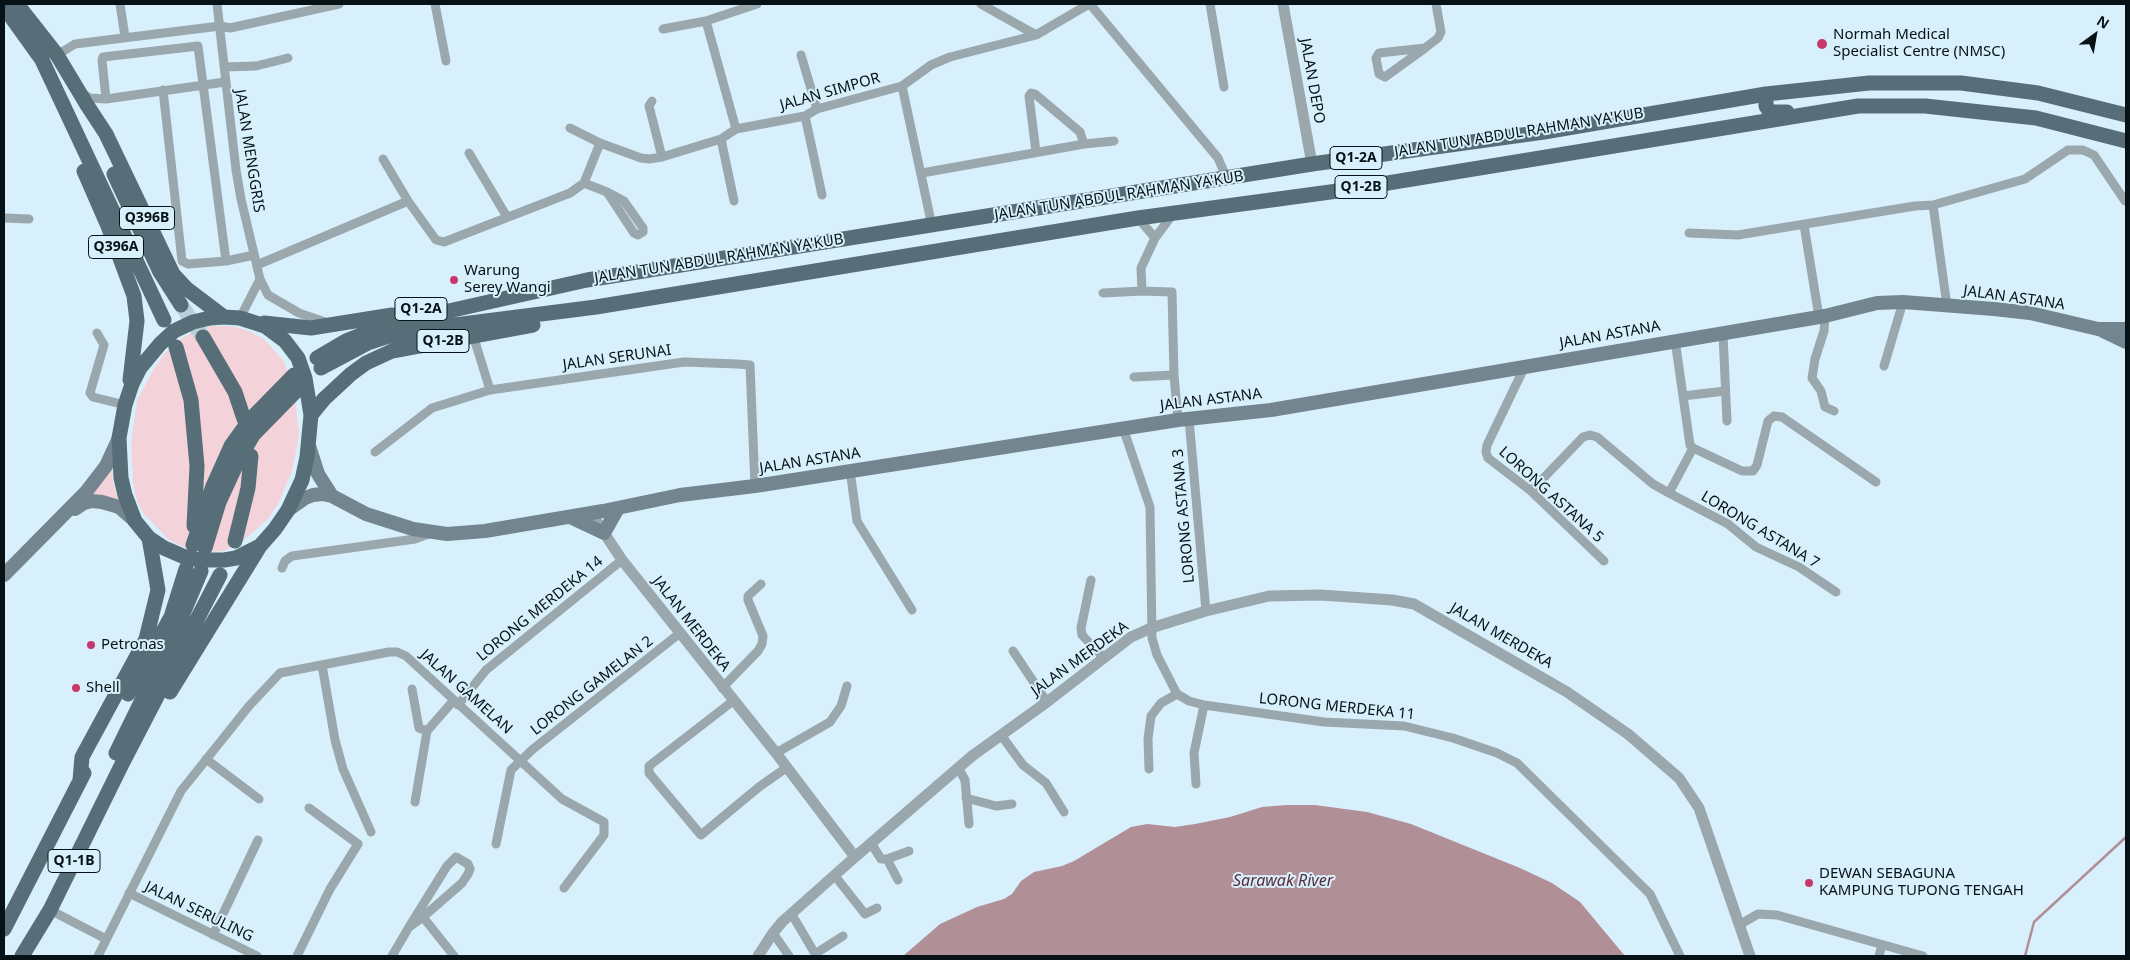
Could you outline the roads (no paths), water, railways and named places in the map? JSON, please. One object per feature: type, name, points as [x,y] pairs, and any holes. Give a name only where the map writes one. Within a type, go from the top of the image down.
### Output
[{"type":"main road","name":"Q396B","points":[[16,4],[57,55],[106,134],[173,274],[187,289],[224,317]]},
{"type":"main road","name":"Q396A","points":[[4,7],[42,60],[63,105],[69,135],[108,226],[134,296],[135,344],[126,400]]},
{"type":"main road","name":"JALAN TUN ABDUL RAHMAN YA'KUB","points":[[2126,115],[2038,93],[1961,83],[1869,82],[1766,94],[1544,132],[1312,164],[587,280],[386,325],[346,341],[319,363],[389,336],[440,327],[596,306],[1138,218],[1355,188],[1858,106],[1925,106],[2036,118],[2126,141]]},
{"type":"main road","points":[[1766,94],[1766,106],[1770,112],[1778,114],[1843,105],[1858,106]]},
{"type":"main road","points":[[63,105],[164,320]]},
{"type":"main road","points":[[87,105],[97,137],[160,272],[181,305]]},
{"type":"main road","name":"Q1-2A","points":[[248,320],[311,328],[338,325],[561,278],[587,280]]},
{"type":"main road","name":"JALAN ASTANA","points":[[332,496],[381,520],[431,533],[447,534],[484,531],[570,517],[680,495],[756,486],[1184,419],[1263,411],[1675,340],[1724,334],[1822,316],[1877,303],[1903,302],[2030,313],[2098,329],[2126,342]]},
{"type":"main road","name":"Q1-2B","points":[[311,415],[324,399],[351,374],[366,363],[392,351],[577,317],[596,306]]},
{"type":"main road","points":[[4,576],[62,518],[106,466],[119,438],[126,400],[140,368],[160,344],[174,331],[202,319],[224,317],[248,320],[275,332],[292,349],[298,358],[305,378],[311,415],[308,445],[302,480],[288,510],[260,546],[236,558],[217,561],[187,558],[172,552],[149,538],[135,521],[119,507],[92,501],[84,503],[62,518]]},
{"type":"main road","name":"JALAN ASTANA","points":[[2098,329],[2126,329]]},
{"type":"main road","points":[[203,337],[235,392],[244,419]]},
{"type":"main road","points":[[176,347],[191,400],[197,466],[199,546],[213,486],[231,446],[249,421],[296,382]]},
{"type":"main road","points":[[119,438],[123,488],[135,521]]},
{"type":"main road","points":[[308,445],[318,474],[332,496]]},
{"type":"main road","points":[[235,541],[248,488],[251,456]]},
{"type":"main road","points":[[288,510],[298,502],[313,495],[332,496]]},
{"type":"main road","points":[[570,517],[604,533],[618,508]]},
{"type":"main road","points":[[80,780],[82,756],[146,639],[154,611],[157,583],[149,538]]},
{"type":"main road","name":"Q1-1B","points":[[22,956],[50,910],[122,764],[152,722],[214,617],[260,546]]},
{"type":"main road","points":[[4,929],[80,780],[171,617],[186,568]]},
{"type":"main road","points":[[16,956],[173,637],[201,571]]},
{"type":"main road","points":[[122,764],[220,575]]},
{"type":"street","points":[[120,4],[125,37]]},
{"type":"street","name":"JALAN MENGGRIS","points":[[217,4],[225,82],[241,199],[260,279],[268,295],[299,313],[338,325]]},
{"type":"street","points":[[57,55],[75,44],[220,26],[230,28],[339,4]]},
{"type":"street","points":[[435,4],[446,61]]},
{"type":"street","points":[[663,29],[706,21],[757,4]]},
{"type":"street","points":[[981,4],[1036,35]]},
{"type":"street","name":"JALAN SIMPOR","points":[[570,128],[600,143],[641,158],[662,157],[721,139],[736,129],[805,116],[817,109],[902,86],[931,65],[950,56],[1036,35],[1090,4],[1218,158],[1227,178]]},
{"type":"street","points":[[1210,4],[1224,87]]},
{"type":"street","name":"JALAN DEPO","points":[[1283,4],[1312,164]]},
{"type":"street","points":[[1425,48],[1379,53],[1376,58],[1379,74],[1385,77],[1425,48],[1438,38],[1441,32],[1436,4]]},
{"type":"street","points":[[706,21],[736,129]]},
{"type":"street","points":[[106,99],[102,60],[106,57],[195,45],[199,48],[226,261]]},
{"type":"street","points":[[801,55],[817,109]]},
{"type":"street","points":[[224,67],[256,66],[288,58]]},
{"type":"street","points":[[79,92],[90,98],[106,99],[225,82]]},
{"type":"street","points":[[902,86],[932,226]]},
{"type":"street","points":[[163,90],[182,261],[188,264],[226,261],[254,255]]},
{"type":"street","points":[[1036,152],[1029,96],[1031,93],[1035,94],[1080,132],[1084,144]]},
{"type":"street","points":[[652,101],[648,106],[662,157]]},
{"type":"street","points":[[805,116],[822,195]]},
{"type":"street","points":[[721,139],[734,201]]},
{"type":"street","points":[[922,173],[1036,152],[1114,141]]},
{"type":"street","points":[[383,159],[408,201],[436,240],[444,242],[570,193],[584,184],[600,143]]},
{"type":"street","points":[[1689,233],[1738,235],[1915,206],[1933,205],[2025,179],[2068,150],[2083,150],[2094,155],[2125,201]]},
{"type":"street","points":[[469,153],[507,217]]},
{"type":"street","points":[[584,184],[607,192],[624,201],[643,228],[643,232],[638,235],[634,233],[607,192]]},
{"type":"street","points":[[257,265],[408,201]]},
{"type":"street","points":[[1933,205],[1947,306]]},
{"type":"street","points":[[1103,294],[1142,291],[1141,268],[1155,238],[1173,214]]},
{"type":"street","points":[[4,218],[30,219]]},
{"type":"street","points":[[1138,218],[1155,238]]},
{"type":"street","points":[[1804,225],[1824,331],[1814,359],[1812,378],[1820,391],[1826,408],[1834,411]]},
{"type":"street","points":[[248,320],[260,279]]},
{"type":"street","name":"LORONG ASTANA 3","points":[[1142,291],[1172,292],[1174,375],[1184,419],[1206,611]]},
{"type":"street","points":[[1884,366],[1903,302]]},
{"type":"street","points":[[98,333],[104,345],[90,393],[93,397],[126,400]]},
{"type":"street","points":[[1724,334],[1727,421]]},
{"type":"street","points":[[473,335],[490,390]]},
{"type":"street","points":[[1675,340],[1690,445],[1693,448],[1742,471],[1753,471],[1757,465],[1768,421],[1774,416],[1782,417],[1876,482]]},
{"type":"street","name":"JALAN SERUNAI","points":[[376,452],[432,408],[490,390],[684,362],[750,365],[756,486]]},
{"type":"street","name":"LORONG ASTANA 5","points":[[1526,366],[1486,452],[1488,458],[1531,491],[1604,560]]},
{"type":"street","points":[[1134,377],[1174,375]]},
{"type":"street","points":[[1683,396],[1725,391]]},
{"type":"street","points":[[1123,428],[1150,507],[1152,555],[1151,628],[1157,655],[1177,694],[1161,702],[1151,716],[1148,739],[1149,769]]},
{"type":"street","name":"LORONG ASTANA 7","points":[[1531,491],[1583,437],[1590,435],[1597,437],[1653,484],[1728,524],[1756,547],[1799,567],[1836,592]]},
{"type":"street","points":[[1669,493],[1693,448]]},
{"type":"street","points":[[850,470],[857,521],[912,610]]},
{"type":"street","name":"JALAN MERDEKA","points":[[591,513],[622,560],[722,688],[776,753],[855,857],[958,767],[1047,702],[1131,637],[1151,628],[1206,611],[1269,596],[1321,595],[1392,600],[1414,604],[1458,627],[1567,692],[1628,734],[1679,778],[1699,808],[1750,956]]},
{"type":"street","points":[[282,568],[285,561],[292,556],[415,539],[431,533]]},
{"type":"street","name":"LORONG MERDEKA 14","points":[[427,731],[486,670],[622,560]]},
{"type":"street","points":[[1091,580],[1081,628],[1082,635],[1103,657]]},
{"type":"street","points":[[722,688],[758,651],[762,644],[763,636],[748,600],[748,596],[761,584]]},
{"type":"street","name":"LORONG GAMELAN 2","points":[[496,844],[511,770],[680,633]]},
{"type":"street","points":[[1013,651],[1047,702]]},
{"type":"street","name":"JALAN GAMELAN","points":[[98,956],[182,791],[249,706],[280,673],[397,652],[406,656],[562,799],[604,822],[604,835],[564,888]]},
{"type":"street","points":[[322,665],[335,740],[343,769],[371,832]]},
{"type":"street","points":[[776,753],[830,722],[841,706],[847,686]]},
{"type":"street","points":[[412,689],[418,728],[427,731],[414,802]]},
{"type":"street","name":"LORONG MERDEKA 11","points":[[1177,694],[1189,701],[1204,705],[1324,722],[1404,726],[1453,738],[1496,753],[1517,763],[1650,894],[1680,956]]},
{"type":"street","points":[[733,701],[649,766],[649,773],[701,835],[758,788],[786,768]]},
{"type":"street","points":[[1196,784],[1194,753],[1204,705]]},
{"type":"street","points":[[1001,735],[1023,765],[1046,783],[1064,812]]},
{"type":"street","points":[[206,760],[259,799]]},
{"type":"street","points":[[958,767],[965,780],[969,824]]},
{"type":"street","points":[[966,798],[996,806],[1012,804]]},
{"type":"street","points":[[298,956],[330,889],[358,844],[309,808]]},
{"type":"street","points":[[213,935],[258,840]]},
{"type":"street","points":[[871,843],[881,859],[887,859],[909,851]]},
{"type":"street","points":[[392,956],[409,927],[447,866],[456,857],[468,864],[470,869],[462,883],[424,917],[409,927]]},
{"type":"street","points":[[758,956],[773,933],[791,913],[855,857]]},
{"type":"street","points":[[887,859],[898,880]]},
{"type":"street","points":[[835,876],[866,914],[877,908]]},
{"type":"street","name":"JALAN SERULING","points":[[129,893],[257,956]]},
{"type":"street","points":[[50,910],[106,939]]},
{"type":"street","points":[[791,913],[814,952],[818,952],[843,936]]},
{"type":"street","points":[[1739,925],[1758,914],[1767,913],[1923,956]]},
{"type":"street","points":[[424,917],[454,956]]},
{"type":"street","points":[[773,933],[789,956]]},
{"type":"street","points":[[1879,956],[1882,945]]},
{"type":"water","name":"Sarawak River","points":[[1315,805],[1367,812],[1411,824],[1520,868],[1552,883],[1580,902],[1625,956],[903,956],[940,924],[977,907],[1004,899],[1012,894],[1021,881],[1034,872],[1062,866],[1074,861],[1131,827],[1147,824],[1175,827],[1230,817],[1262,807]]},
{"type":"waterway","points":[[2025,956],[2034,922],[2126,837]]},
{"type":"tunnel","points":[[181,305],[203,337]]},
{"type":"place","name":"Normah Medical Specialist Centre (NMSC)","points":[[1822,44]]},
{"type":"place","name":"Warung Serey Wangi","points":[[454,280]]},
{"type":"place","name":"Petronas","points":[[91,645]]},
{"type":"place","name":"Shell","points":[[76,688]]},
{"type":"place","name":"DEWAN SEBAGUNA KAMPUNG TUPONG TENGAH","points":[[1809,883]]}]
